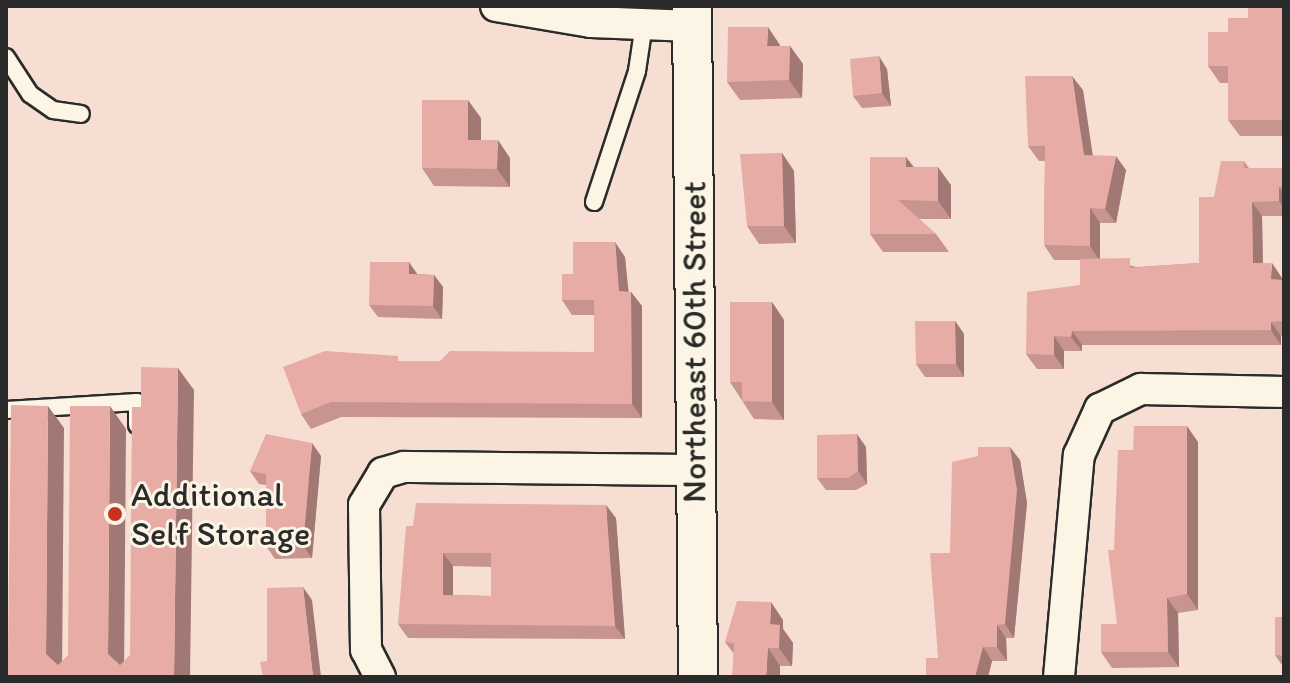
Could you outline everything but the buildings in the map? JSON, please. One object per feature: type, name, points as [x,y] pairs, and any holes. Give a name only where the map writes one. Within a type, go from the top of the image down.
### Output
[{"type":"street","points":[[496,6],[644,24],[692,16]]},
{"type":"street","name":"Northeast 60th Street","points":[[692,16],[698,677]]},
{"type":"street","points":[[1059,677],[1079,455],[1100,409],[1141,389],[1284,392]]},
{"type":"street","points":[[380,677],[369,663],[365,635],[364,505],[376,478],[404,467],[695,470]]},
{"type":"lane","points":[[594,202],[637,71],[644,24]]},
{"type":"lane","points":[[6,57],[30,94],[53,110],[81,114]]},
{"type":"lane","points":[[13,415],[75,414],[137,402],[136,448]]},
{"type":"place","name":"Additional Self Storage","points":[[115,514]]}]
